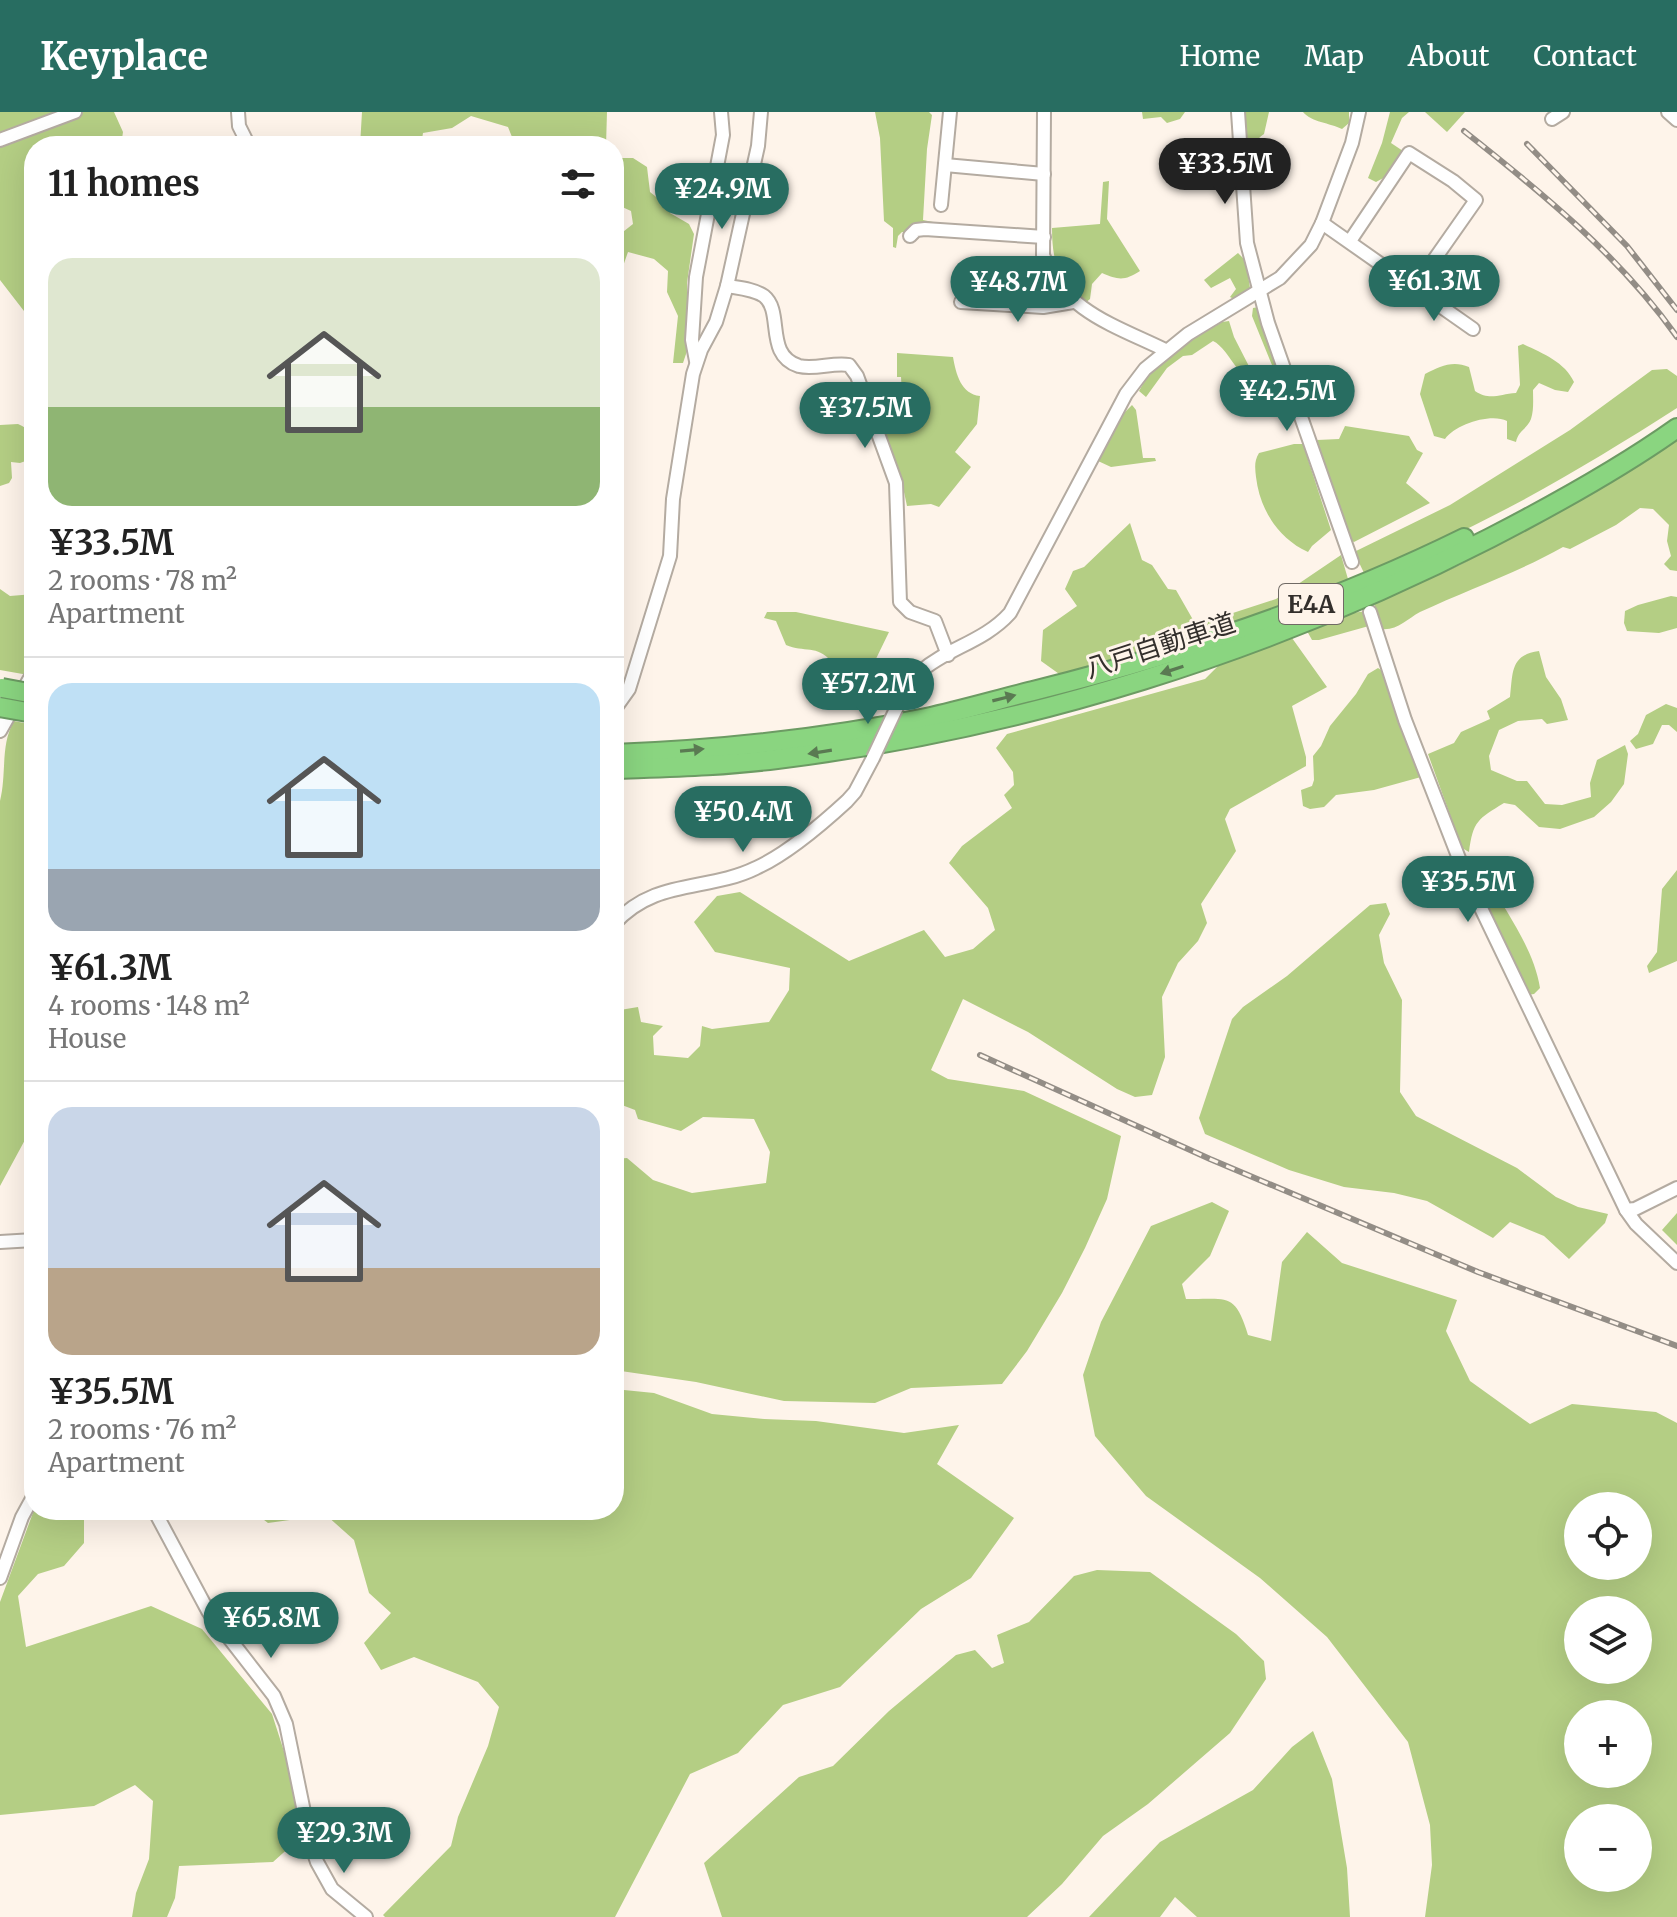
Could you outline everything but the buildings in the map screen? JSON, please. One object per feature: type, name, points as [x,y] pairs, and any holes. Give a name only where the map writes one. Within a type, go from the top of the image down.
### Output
[{"type":"highway","name":"八戸自動車道","points":[[624,753],[773,743],[856,731],[929,717],[1183,651],[1333,596],[1424,557],[1561,488],[1673,424]]},
{"type":"highway","name":"八戸自動車道","points":[[624,768],[776,760],[1024,713],[1132,684],[1263,638],[1429,570],[1566,497],[1673,424]]},
{"type":"highway","points":[[1,694],[24,694]]},
{"type":"highway","points":[[1,694],[24,707]]},
{"type":"street","points":[[0,140],[75,112]]},
{"type":"street","points":[[238,112],[239,126],[244,136]]},
{"type":"street","points":[[696,361],[692,340],[696,277],[723,135],[721,112]]},
{"type":"street","points":[[624,696],[629,689],[670,556],[673,499],[696,361],[716,322],[727,286],[758,146],[761,112]]},
{"type":"street","points":[[941,205],[950,112]]},
{"type":"street","points":[[1044,112],[1043,255],[1050,275],[1082,309],[1165,350]]},
{"type":"street","points":[[1238,112],[1247,243],[1259,293],[1352,562]]},
{"type":"street","points":[[624,914],[634,905],[672,888],[756,869],[847,801],[855,792],[910,684],[921,672],[997,627],[1010,613],[1126,394],[1145,369],[1165,350],[1207,322],[1259,293],[1299,260],[1311,245],[1352,143],[1359,112]]},
{"type":"street","points":[[1668,112],[1677,120]]},
{"type":"street","points":[[1350,241],[1409,153],[1453,181],[1476,200],[1415,287]]},
{"type":"street","points":[[945,165],[1044,174]]},
{"type":"street","points":[[1322,223],[1473,329]]},
{"type":"street","points":[[910,236],[916,230],[925,229],[1044,237]]},
{"type":"street","points":[[727,286],[753,291],[765,297],[773,314],[776,339],[789,360],[798,366],[849,365],[857,376],[896,483],[900,602],[910,612],[935,621],[948,655]]},
{"type":"street","points":[[961,302],[1043,307],[1073,302]]},
{"type":"street","points":[[1370,612],[1405,720],[1467,879],[1626,1210],[1636,1224],[1677,1263]]},
{"type":"street","points":[[0,731],[24,689]]},
{"type":"street","points":[[1626,1210],[1635,1209],[1677,1188]]},
{"type":"street","points":[[0,1242],[24,1241]]},
{"type":"street","points":[[0,1578],[24,1513]]},
{"type":"street","points":[[159,1520],[208,1611],[274,1696],[286,1724],[307,1832],[317,1862],[332,1889],[366,1917]]},
{"type":"green space","points":[[0,112],[114,112],[122,136],[24,136],[24,311],[0,280]]},
{"type":"green space","points":[[362,112],[607,112],[606,136],[512,136],[508,127],[471,116],[452,128],[423,133],[423,136],[361,136]]},
{"type":"green space","points":[[875,112],[929,112],[932,115],[923,220],[933,224],[902,232],[896,248],[893,247],[893,228],[884,221],[880,138]]},
{"type":"green space","points":[[1142,112],[1185,112],[1180,119],[1167,123],[1161,117],[1143,119]]},
{"type":"green space","points":[[1245,112],[1269,112],[1264,134],[1258,139],[1252,153],[1251,196],[1247,195]]},
{"type":"green space","points":[[1303,112],[1349,112],[1349,123],[1342,129]]},
{"type":"green space","points":[[1390,112],[1409,112],[1402,118],[1391,143],[1403,151],[1387,176],[1376,182],[1368,178]]},
{"type":"green space","points":[[1425,112],[1465,112],[1447,132]]},
{"type":"green space","points":[[624,158],[633,158],[647,167],[650,192],[670,208],[670,213],[689,224],[694,234],[687,283],[688,348],[683,363],[673,363],[678,316],[667,292],[668,271],[654,259],[628,252],[624,263],[624,231],[633,224],[631,211],[624,208]]},
{"type":"green space","points":[[1109,181],[1107,219],[1140,271],[1121,278],[1102,273],[1092,284],[1090,299],[1084,304],[1062,280],[1053,250],[1052,228],[1100,224],[1103,182]]},
{"type":"green space","points":[[1238,253],[1246,261],[1250,288],[1234,299],[1230,297],[1236,289],[1230,278],[1211,288],[1204,280]]},
{"type":"green space","points":[[1259,307],[1283,388],[1270,391],[1249,382],[1213,341],[1167,368],[1146,397],[1139,391],[1155,369],[1176,351],[1222,322],[1229,321],[1255,378],[1276,375],[1252,316],[1253,308]]},
{"type":"green space","points":[[1523,344],[1565,369],[1574,382],[1568,392],[1539,383],[1533,390],[1531,419],[1516,442],[1507,439],[1507,421],[1492,418],[1465,425],[1445,439],[1434,436],[1420,394],[1425,374],[1447,365],[1463,365],[1469,367],[1475,391],[1480,394],[1516,393],[1520,385],[1518,346]]},
{"type":"green space","points":[[897,353],[953,357],[964,387],[980,396],[977,424],[955,452],[971,467],[939,507],[931,504],[907,506],[901,478],[878,412],[898,406],[898,395],[902,394],[901,377],[897,377]]},
{"type":"green space","points":[[1667,369],[1677,376],[1677,408],[1525,499],[1446,539],[1364,573],[1354,552],[1450,505],[1570,430],[1652,370]]},
{"type":"green space","points":[[1132,405],[1136,410],[1143,458],[1155,458],[1156,461],[1111,467],[1098,461],[1123,414]]},
{"type":"green space","points":[[18,424],[24,428],[24,462],[11,462],[12,478],[9,483],[0,486],[0,425]]},
{"type":"green space","points":[[1345,426],[1409,436],[1417,450],[1423,453],[1406,483],[1430,503],[1354,542],[1350,540],[1317,440],[1339,439]]},
{"type":"green space","points":[[1677,436],[1677,571],[1670,570],[1664,564],[1671,556],[1667,541],[1669,525],[1653,509],[1640,508],[1616,525],[1570,549],[1563,547],[1420,612],[1392,628],[1381,629],[1376,624],[1319,640],[1312,640],[1307,631],[1352,613],[1374,610],[1375,602],[1460,565],[1660,452]]},
{"type":"green space","points":[[1303,444],[1331,530],[1308,552],[1288,539],[1272,522],[1256,477],[1259,453]]},
{"type":"green space","points":[[1130,523],[1142,560],[1152,565],[1168,589],[1176,590],[1196,625],[1276,599],[1341,555],[1348,579],[1206,632],[1062,676],[1041,661],[1043,630],[1077,606],[1065,589],[1073,571],[1084,567]]},
{"type":"green space","points":[[0,589],[10,596],[24,595],[24,674],[0,670]]},
{"type":"green space","points":[[1671,596],[1677,597],[1677,628],[1659,633],[1627,631],[1625,611]]},
{"type":"green space","points":[[767,612],[796,612],[889,632],[858,696],[846,701],[825,696],[832,662],[816,651],[786,645],[776,621],[764,618]]},
{"type":"green space","points":[[1292,638],[1327,687],[1292,706],[1306,766],[1230,809],[1225,819],[1236,851],[1201,904],[1207,923],[1198,941],[1178,963],[1162,997],[1165,1057],[1152,1095],[1135,1097],[1117,1089],[1028,1032],[963,999],[931,1070],[948,1079],[1024,1091],[1121,1136],[1107,1199],[1085,1248],[1027,1351],[1002,1384],[911,1388],[875,1403],[784,1401],[696,1382],[624,1371],[624,1158],[653,1180],[692,1193],[766,1183],[770,1152],[754,1119],[703,1117],[681,1131],[638,1119],[635,1110],[624,1106],[624,1009],[638,1007],[641,1022],[663,1026],[653,1036],[654,1055],[688,1058],[700,1046],[702,1026],[712,1029],[769,1022],[789,990],[790,968],[715,952],[694,922],[717,896],[740,892],[849,961],[924,930],[945,957],[973,949],[995,930],[988,908],[949,863],[962,846],[1012,808],[1004,795],[1014,785],[1013,772],[996,748],[1007,734],[1205,679],[1218,666]]},
{"type":"green space","points":[[1539,651],[1546,677],[1561,699],[1568,720],[1547,724],[1542,719],[1518,721],[1499,730],[1489,756],[1491,770],[1517,781],[1527,781],[1545,804],[1562,805],[1591,797],[1590,783],[1597,760],[1625,745],[1628,754],[1624,784],[1611,802],[1594,817],[1560,829],[1539,827],[1515,805],[1504,803],[1478,822],[1469,852],[1462,848],[1428,754],[1454,743],[1461,732],[1490,719],[1487,711],[1510,697],[1518,661]]},
{"type":"green space","points":[[1378,668],[1384,672],[1421,777],[1374,790],[1336,795],[1324,807],[1310,809],[1303,806],[1301,790],[1312,786],[1314,780],[1313,756],[1330,726],[1368,674]]},
{"type":"green space","points":[[1666,704],[1677,708],[1677,732],[1669,725],[1662,725],[1653,744],[1636,749],[1630,741],[1638,734],[1646,715]]},
{"type":"green space","points":[[14,721],[24,723],[24,1142],[0,1186],[0,801]]},
{"type":"green space","points":[[1677,870],[1677,961],[1649,973],[1647,966],[1657,952],[1662,889]]},
{"type":"green space","points":[[1473,873],[1487,878],[1526,945],[1540,988],[1534,994],[1527,995],[1476,886]]},
{"type":"green space","points":[[1386,903],[1390,914],[1379,935],[1384,963],[1402,1000],[1400,1092],[1416,1116],[1517,1168],[1556,1197],[1578,1207],[1608,1214],[1605,1223],[1569,1259],[1544,1236],[1510,1222],[1493,1238],[1427,1201],[1344,1187],[1289,1170],[1205,1134],[1199,1118],[1232,1019],[1370,905]]},
{"type":"green space","points":[[1212,1202],[1229,1211],[1210,1256],[1182,1284],[1186,1299],[1227,1301],[1238,1311],[1248,1335],[1271,1341],[1282,1262],[1307,1232],[1342,1263],[1457,1300],[1446,1331],[1470,1381],[1530,1424],[1572,1404],[1656,1412],[1677,1423],[1677,1917],[1425,1917],[1432,1865],[1430,1825],[1408,1742],[1327,1637],[1260,1578],[1146,1496],[1095,1436],[1083,1375],[1101,1322],[1151,1226]]},
{"type":"green space","points":[[1677,1213],[1677,1245],[1662,1230]]},
{"type":"green space","points":[[624,1390],[654,1393],[712,1414],[816,1421],[904,1433],[959,1425],[937,1464],[1014,1518],[971,1578],[921,1609],[840,1687],[783,1705],[738,1753],[690,1774],[615,1917],[383,1915],[451,1846],[458,1817],[488,1746],[499,1707],[478,1682],[414,1657],[381,1670],[364,1643],[391,1613],[369,1593],[354,1540],[332,1520],[624,1520]]},
{"type":"green space","points":[[30,1520],[84,1520],[84,1543],[64,1566],[38,1574],[18,1596],[26,1647],[151,1606],[202,1629],[272,1714],[290,1770],[302,1836],[273,1862],[179,1866],[175,1898],[167,1917],[132,1917],[136,1893],[149,1859],[153,1801],[135,1785],[94,1806],[0,1815],[0,1602]]},
{"type":"green space","points":[[1097,1570],[1150,1572],[1236,1634],[1264,1661],[1266,1679],[1230,1733],[1148,1804],[1103,1836],[1062,1884],[1027,1917],[722,1917],[704,1863],[799,1777],[833,1766],[889,1711],[956,1655],[975,1650],[992,1668],[1004,1663],[997,1635],[1029,1622],[1074,1576]]},
{"type":"green space","points":[[1313,1731],[1332,1779],[1347,1868],[1350,1917],[1197,1917],[1175,1897],[1160,1917],[1089,1917],[1160,1842],[1253,1790],[1292,1747]]},
{"type":"railway","points":[[1464,131],[1605,252],[1655,307],[1677,337]]},
{"type":"railway","points":[[1527,144],[1627,246],[1677,310]]},
{"type":"railway","points":[[980,1055],[1210,1159],[1478,1272],[1677,1346]]}]
